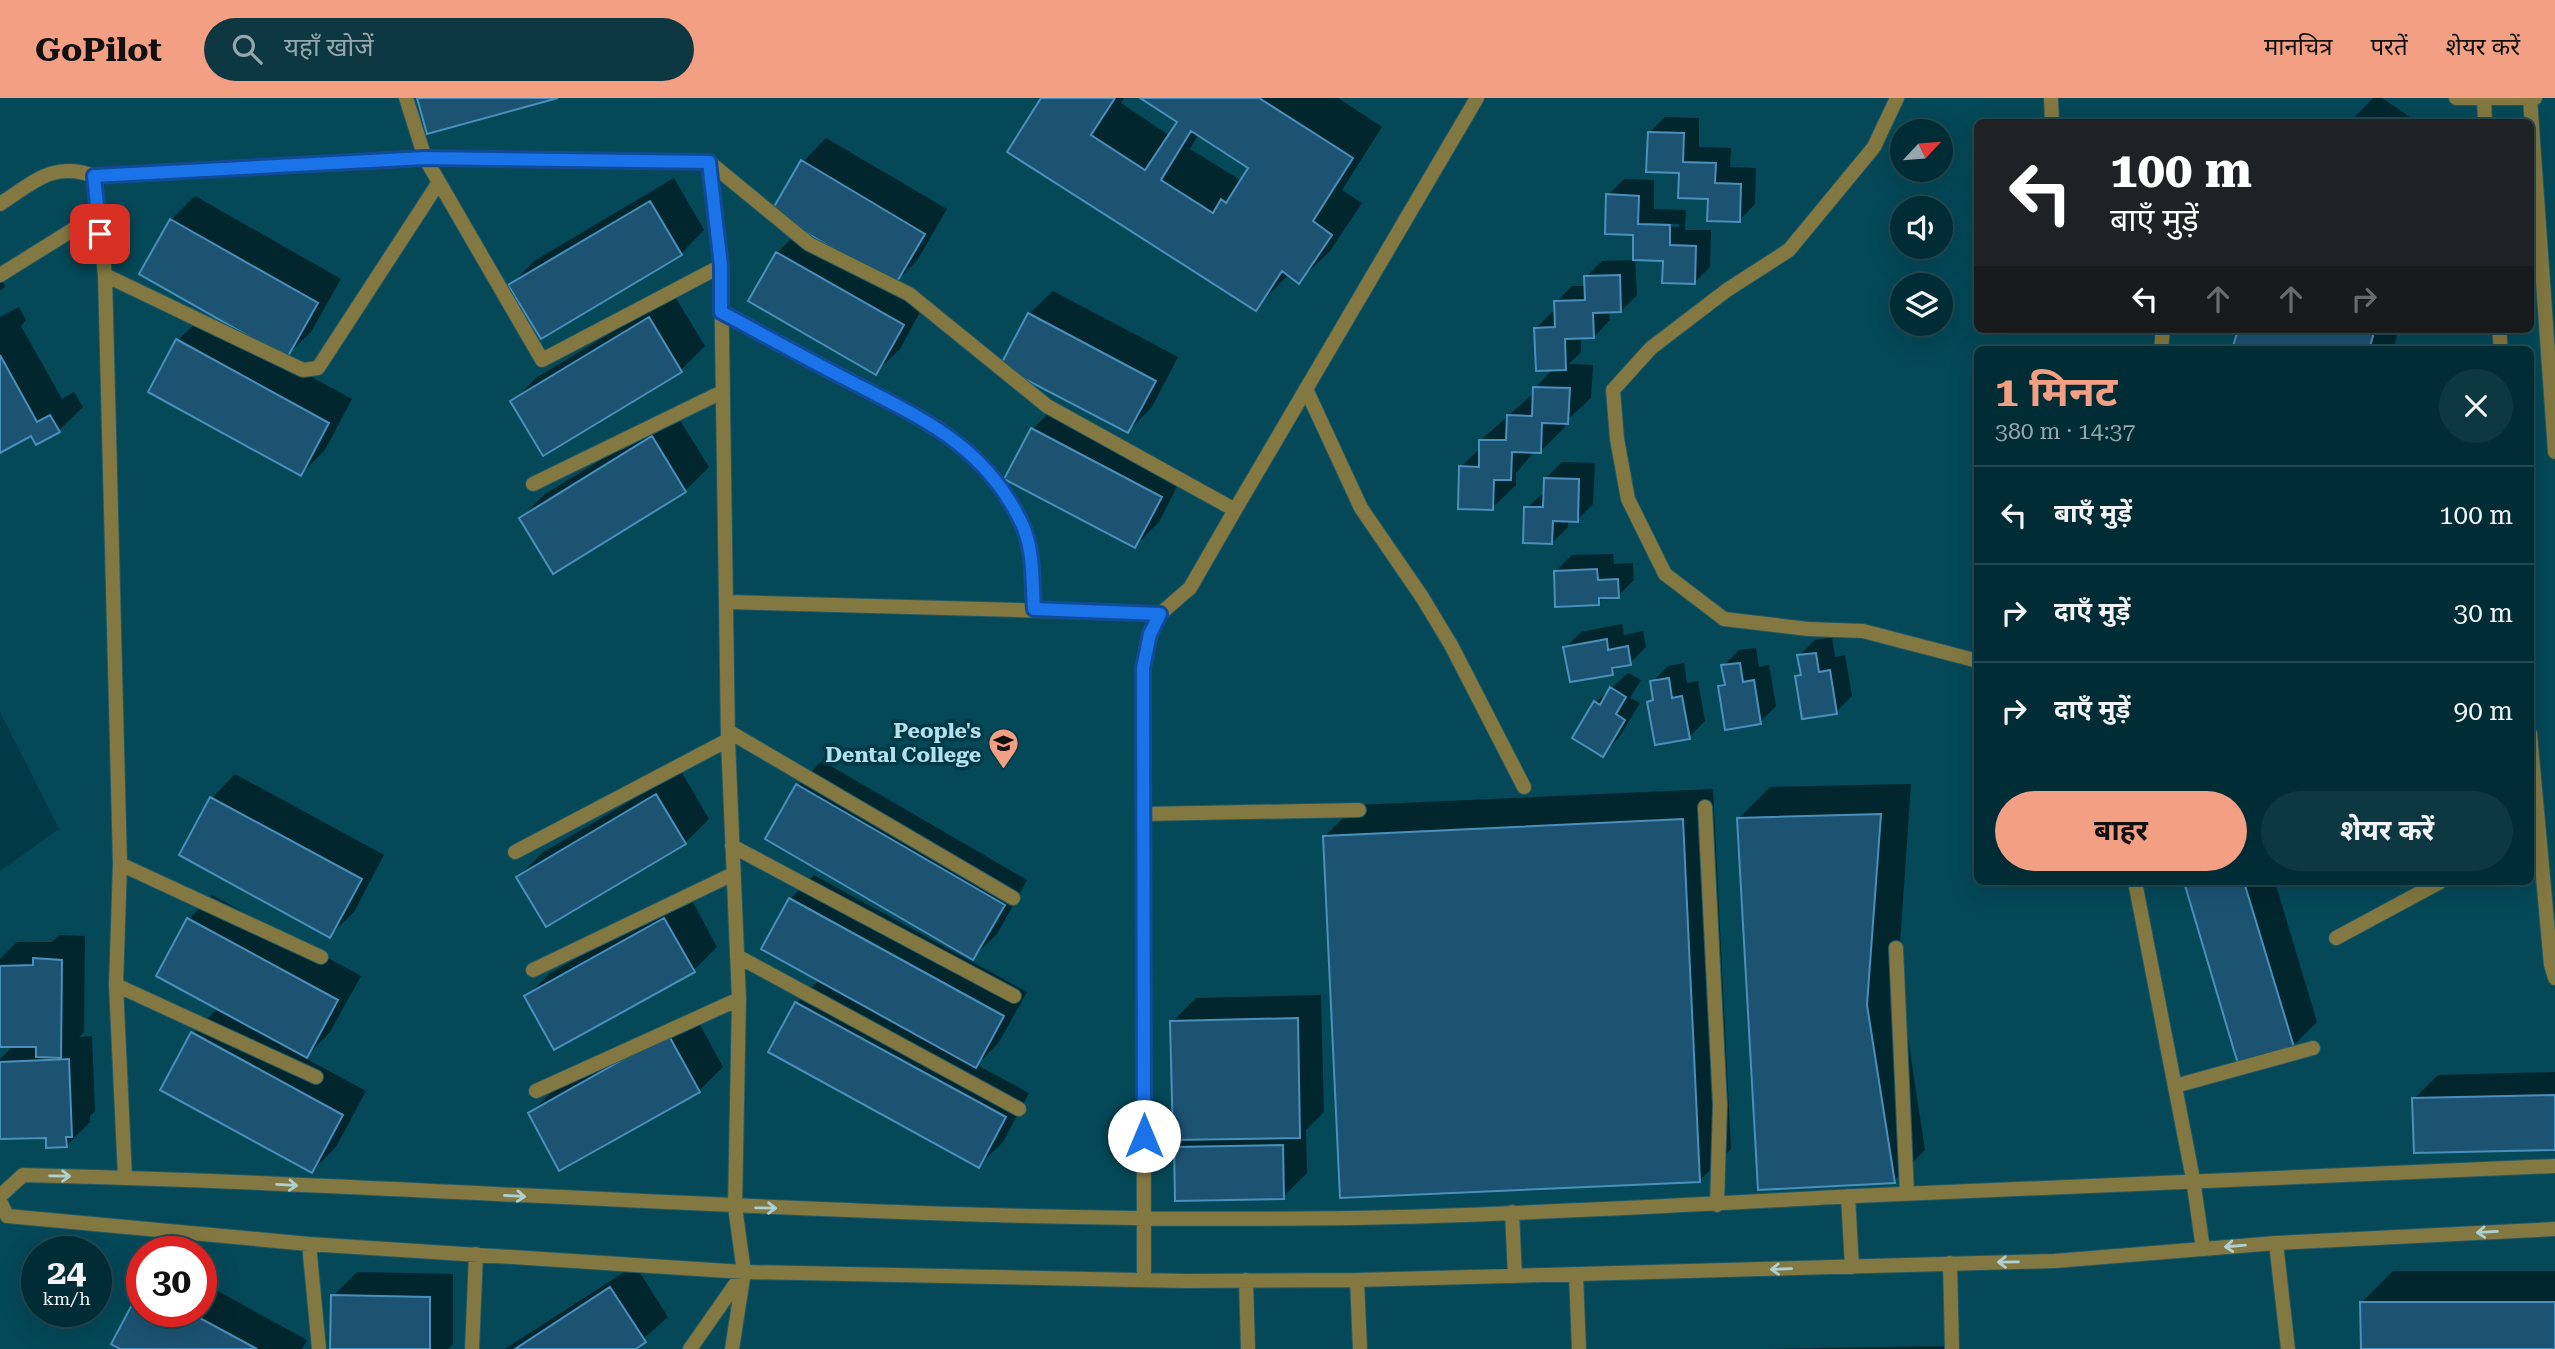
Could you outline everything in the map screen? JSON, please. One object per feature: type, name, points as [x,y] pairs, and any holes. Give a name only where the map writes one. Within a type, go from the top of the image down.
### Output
[{"type":"street","points":[[406,98],[425,158],[542,360],[721,266]]},
{"type":"street","points":[[1144,1280],[1143,668],[1150,634],[1160,614],[1190,588],[1477,98]]},
{"type":"street","points":[[1897,98],[1874,147],[1789,250],[1727,290],[1651,348],[1612,390],[1617,439],[1628,499],[1665,574],[1724,619],[1808,629],[1863,631],[1974,661]]},
{"type":"street","points":[[2050,98],[2052,119]]},
{"type":"street","points":[[2456,98],[2532,98],[2533,119]]},
{"type":"street","points":[[2484,100],[2485,119]]},
{"type":"street","points":[[2534,129],[2555,452]]},
{"type":"street","points":[[0,204],[47,174],[61,169],[76,170],[94,176],[425,158],[709,162],[809,244],[909,294],[1047,406],[1235,510]]},
{"type":"street","points":[[709,162],[721,266],[728,736],[739,999],[735,1207],[744,1272],[733,1349]]},
{"type":"street","points":[[94,176],[105,275],[120,864],[116,985],[125,1177]]},
{"type":"street","points":[[105,275],[303,370],[318,368],[439,182]]},
{"type":"street","points":[[0,275],[98,214]]},
{"type":"street","points":[[721,312],[912,411],[956,441],[983,465],[1023,526],[1031,555],[1034,609]]},
{"type":"street","points":[[1306,389],[1361,508],[1451,645],[1524,787]]},
{"type":"street","points":[[533,484],[722,392]]},
{"type":"street","points":[[727,602],[1160,614]]},
{"type":"street","points":[[515,852],[728,736]]},
{"type":"street","points":[[728,736],[1013,898]]},
{"type":"street","points":[[1705,807],[1720,1105],[1717,1205]]},
{"type":"street","points":[[1144,814],[1359,810]]},
{"type":"street","points":[[2534,812],[2551,965],[2555,978]]},
{"type":"street","points":[[732,846],[1014,996]]},
{"type":"street","points":[[120,864],[321,957]]},
{"type":"street","points":[[533,970],[733,874]]},
{"type":"street","points":[[2136,885],[2193,1179],[2203,1249]]},
{"type":"street","points":[[2336,938],[2434,885]]},
{"type":"street","points":[[1896,948],[1907,1194]]},
{"type":"street","points":[[737,956],[1018,1109]]},
{"type":"street","points":[[116,985],[316,1077]]},
{"type":"street","points":[[536,1091],[739,999]]},
{"type":"street","points":[[2175,1087],[2313,1048]]},
{"type":"street","points":[[2555,1166],[2193,1179],[1717,1205],[1397,1217],[1144,1217],[735,1207],[125,1177],[23,1175],[0,1199],[7,1216],[309,1244],[744,1272],[1144,1280],[1357,1280],[2055,1261],[2276,1243],[2555,1229]]},
{"type":"street","points":[[1848,1196],[1852,1267]]},
{"type":"street","points":[[1513,1212],[1515,1276]]},
{"type":"street","points":[[2276,1243],[2288,1349]]},
{"type":"street","points":[[309,1244],[319,1349]]},
{"type":"street","points":[[472,1349],[476,1254]]},
{"type":"street","points":[[1950,1264],[1952,1349]]},
{"type":"street","points":[[690,1349],[744,1272]]},
{"type":"street","points":[[1576,1275],[1579,1349]]},
{"type":"street","points":[[1246,1280],[1248,1349]]},
{"type":"street","points":[[1357,1280],[1360,1349]]},
{"type":"shaded area","name":"People's Dental College","points":[[0,98],[2555,98],[2555,1349],[0,1349],[0,871],[59,829],[0,712]]},
{"type":"building","points":[[417,98],[558,98],[427,134]]},
{"type":"building","points":[[1041,98],[1115,98],[1091,135],[1145,170],[1177,122],[1140,98],[1259,98],[1353,158],[1313,221],[1332,235],[1299,284],[1282,271],[1256,311],[1007,152]],"holes":[[[1191,131],[1248,168],[1226,203],[1221,199],[1213,213],[1161,180]]]},
{"type":"building","points":[[1648,132],[1684,133],[1683,162],[1716,163],[1715,183],[1741,184],[1740,222],[1707,221],[1708,199],[1678,198],[1679,173],[1646,172]]},
{"type":"building","points":[[801,160],[925,234],[895,285],[771,212]]},
{"type":"building","points":[[1606,194],[1639,196],[1638,224],[1670,225],[1670,245],[1696,246],[1695,284],[1662,283],[1663,261],[1633,260],[1633,235],[1605,234]]},
{"type":"building","points":[[650,201],[682,255],[541,339],[508,285]]},
{"type":"building","points":[[170,219],[318,303],[287,358],[139,274]]},
{"type":"building","points":[[776,252],[904,325],[876,375],[748,301]]},
{"type":"building","points":[[1620,275],[1621,312],[1593,313],[1594,338],[1565,339],[1566,370],[1536,371],[1534,328],[1555,327],[1554,301],[1585,300],[1584,276]]},
{"type":"building","points":[[1028,313],[1156,381],[1128,433],[1000,366]]},
{"type":"building","points":[[649,317],[682,372],[543,456],[510,401]]},
{"type":"building","points":[[2237,333],[2374,333],[2370,346],[2233,346]]},
{"type":"building","points":[[176,339],[329,423],[301,476],[148,392]]},
{"type":"building","points":[[0,355],[37,422],[50,415],[60,432],[36,445],[31,436],[0,453]]},
{"type":"building","points":[[1533,387],[1570,388],[1568,424],[1542,423],[1541,453],[1512,452],[1511,480],[1494,480],[1493,510],[1458,509],[1459,466],[1479,467],[1479,440],[1506,440],[1507,415],[1532,416]]},
{"type":"building","points":[[1031,428],[1162,497],[1135,548],[1004,479]]},
{"type":"building","points":[[652,436],[686,492],[553,574],[519,518]]},
{"type":"building","points":[[1544,478],[1579,479],[1578,522],[1553,521],[1552,544],[1523,543],[1524,507],[1543,507]]},
{"type":"building","points":[[1597,569],[1598,580],[1618,579],[1619,598],[1599,598],[1599,605],[1555,607],[1554,571]]},
{"type":"building","points":[[1607,639],[1608,650],[1628,646],[1631,665],[1612,668],[1613,675],[1570,682],[1563,647]]},
{"type":"building","points":[[1816,653],[1819,672],[1830,670],[1837,714],[1802,719],[1795,676],[1801,675],[1797,655]]},
{"type":"building","points":[[1740,663],[1743,682],[1754,680],[1761,724],[1725,730],[1718,686],[1725,685],[1721,665]]},
{"type":"building","points":[[1669,678],[1672,698],[1682,696],[1690,739],[1655,745],[1647,702],[1653,700],[1650,681]]},
{"type":"building","points":[[1610,687],[1626,697],[1616,714],[1625,720],[1603,757],[1572,738],[1594,701],[1600,705]]},
{"type":"building","points":[[796,784],[1005,905],[973,960],[765,839]]},
{"type":"building","points":[[656,794],[686,844],[546,927],[516,877]]},
{"type":"building","points":[[210,797],[362,879],[330,938],[179,855]]},
{"type":"building","points":[[1881,814],[1867,1005],[1895,1183],[1758,1190],[1737,818]]},
{"type":"building","points":[[1683,819],[1700,1182],[1340,1198],[1323,836]]},
{"type":"building","points":[[2185,885],[2245,885],[2294,1047],[2238,1064]]},
{"type":"building","points":[[789,898],[1004,1016],[976,1068],[761,949]]},
{"type":"building","points":[[187,918],[338,1000],[307,1058],[156,976]]},
{"type":"building","points":[[664,918],[695,972],[554,1050],[524,996]]},
{"type":"building","points":[[33,958],[62,960],[61,1058],[36,1057],[36,1047],[0,1047],[0,966],[33,965]]},
{"type":"building","points":[[795,1002],[1006,1117],[979,1168],[768,1052]]},
{"type":"building","points":[[1298,1018],[1300,1138],[1173,1140],[1170,1021]]},
{"type":"building","points":[[191,1032],[343,1115],[312,1173],[160,1090]]},
{"type":"building","points":[[668,1034],[700,1092],[559,1171],[528,1113]]},
{"type":"building","points":[[69,1059],[72,1137],[66,1137],[67,1147],[46,1148],[46,1138],[0,1139],[0,1062]]},
{"type":"building","points":[[2555,1095],[2555,1150],[2414,1153],[2412,1098]]},
{"type":"building","points":[[1283,1145],[1284,1199],[1175,1201],[1174,1147]]},
{"type":"building","points":[[610,1287],[646,1342],[636,1349],[515,1349]]},
{"type":"building","points":[[331,1295],[430,1297],[430,1349],[330,1349]]},
{"type":"building","points":[[2360,1302],[2555,1302],[2555,1349],[2361,1349]]},
{"type":"building","points":[[126,1316],[126,1327],[216,1327],[257,1349],[120,1349],[111,1344]]},
{"type":"place","name":"People's Dental College","points":[[1004,770]]},
{"type":"route","points":[[100,234],[94,176],[425,158],[709,162],[721,266],[721,312],[847,380],[912,411],[956,441],[983,465],[1004,493],[1023,526],[1031,555],[1034,609],[1160,614],[1150,634],[1143,668],[1144,1136]]}]
